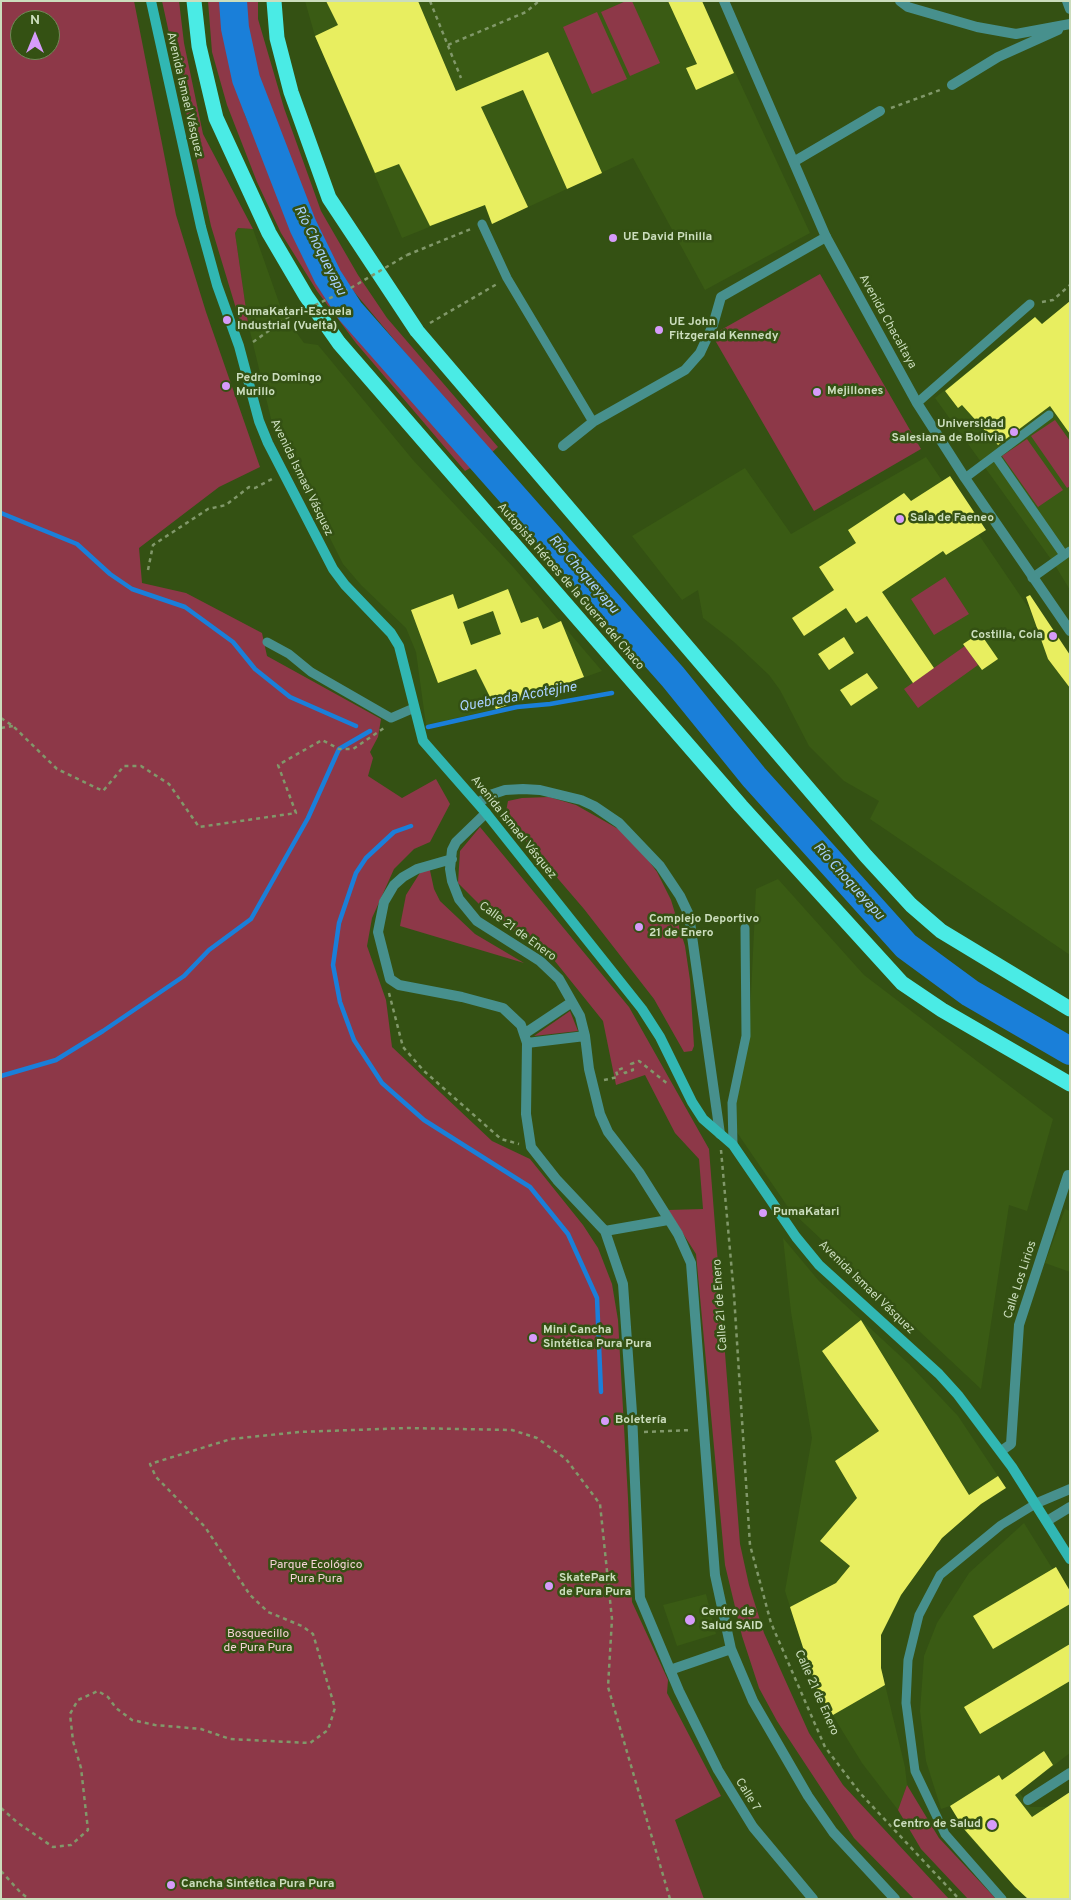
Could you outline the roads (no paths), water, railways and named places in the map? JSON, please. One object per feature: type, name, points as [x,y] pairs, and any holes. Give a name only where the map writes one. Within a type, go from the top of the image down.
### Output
[{"type":"highway","name":"Autopista Héroes de la Guerra del Chaco","points":[[194,1],[199,46],[216,118],[269,233],[306,296],[338,343],[741,806],[902,983],[942,1010],[1070,1084]]},
{"type":"highway","points":[[274,1],[277,38],[291,92],[329,198],[417,331],[859,848],[911,904],[941,931],[1070,1009]]},
{"type":"main road","name":"Avenida Ismael Vásquez","points":[[151,1],[201,227],[239,346],[259,421],[268,443],[285,472],[333,569],[345,585],[391,633],[399,646],[417,724],[423,741],[478,803],[642,1009],[660,1038],[692,1102],[703,1119],[733,1145],[796,1236],[819,1265],[939,1374],[958,1395],[1037,1504],[1070,1559]]},
{"type":"street","name":"Avenida Chacaltaya","points":[[724,1],[795,161],[826,237],[917,403],[1032,578],[1070,631]]},
{"type":"street","points":[[900,1],[908,7],[1016,34],[1070,24]]},
{"type":"street","points":[[1067,1],[1070,9]]},
{"type":"street","points":[[952,85],[998,57],[1070,24]]},
{"type":"street","points":[[795,161],[880,112]]},
{"type":"street","points":[[564,446],[593,422],[684,370],[700,353],[713,324],[721,297],[826,237]]},
{"type":"street","points":[[478,803],[490,795],[505,790],[523,789],[540,790],[581,800],[594,806],[619,823],[660,866],[680,896],[689,915],[720,1134]]},
{"type":"street","name":"Calle 21 de Enero","points":[[486,813],[456,842],[452,859],[452,882],[459,900],[477,920],[540,961],[559,979],[580,1016],[586,1036],[589,1069],[600,1114],[608,1132],[639,1172],[678,1234],[691,1263],[715,1575],[731,1650],[753,1701],[808,1796],[833,1832],[895,1899]]},
{"type":"street","points":[[452,859],[417,869],[403,877],[394,886],[384,902],[378,932],[390,979],[399,985],[462,997],[503,1008],[515,1018],[525,1039],[526,1114],[531,1147],[557,1180],[605,1231],[668,1220]]},
{"type":"street","points":[[525,1039],[572,1002]]},
{"type":"street","points":[[525,1039],[586,1036]]},
{"type":"street","name":"Calle Los Lirios","points":[[1000,1451],[1011,1444],[1019,1325],[1068,1175]]},
{"type":"street","name":"Calle 7","points":[[605,1231],[623,1284],[633,1433],[640,1598],[679,1691],[718,1770],[753,1827],[813,1899]]},
{"type":"street","points":[[1037,1504],[1070,1489]]},
{"type":"street","points":[[1047,1520],[1070,1508]]},
{"type":"street","points":[[670,1670],[731,1650]]},
{"type":"street","points":[[1028,1800],[1070,1773]]},
{"type":"lane","points":[[482,224],[507,278],[593,422]]},
{"type":"lane","points":[[917,403],[1030,304]]},
{"type":"lane","points":[[965,478],[1049,416]]},
{"type":"lane","points":[[996,456],[1067,553],[1032,578]]},
{"type":"lane","points":[[268,642],[289,654],[312,672],[391,718],[414,708]]},
{"type":"lane","points":[[733,1145],[732,1103],[746,1036],[745,928]]},
{"type":"lane","points":[[1002,1899],[945,1834],[915,1771],[906,1703],[908,1660],[919,1615],[940,1575],[1001,1525],[1037,1504]]},
{"type":"waterway","name":"Río Choqueyapu","points":[[233,1],[235,28],[246,79],[303,226],[328,277],[350,311],[673,677],[754,777],[906,946],[970,993],[1070,1051]]},
{"type":"waterway","name":"Quebrada Acotejine","points":[[1,513],[77,544],[110,574],[132,589],[185,607],[233,642],[255,669],[290,697],[356,726]]},
{"type":"waterway","name":"Quebrada Acotejine","points":[[428,727],[517,707],[550,704],[612,693]]},
{"type":"waterway","points":[[1,1076],[56,1060],[103,1031],[184,976],[209,950],[251,919],[308,818],[339,749],[370,731]]},
{"type":"waterway","points":[[411,826],[394,832],[366,858],[356,873],[339,923],[333,965],[340,1002],[354,1040],[382,1083],[424,1120],[530,1187],[568,1234],[597,1298],[601,1392]]},
{"type":"place","name":"UE David Pinilla","points":[[613,238]]},
{"type":"place","name":"PumaKatari-Escuela Industrial (Vuelta)","points":[[227,320]]},
{"type":"place","name":"UE John Fitzgerald Kennedy","points":[[659,330]]},
{"type":"place","name":"Pedro Domingo Murillo","points":[[226,386]]},
{"type":"place","name":"Mejillones","points":[[817,392]]},
{"type":"place","name":"Universidad Salesiana de Bolivia","points":[[1014,432]]},
{"type":"place","name":"Sala de Faeneo","points":[[900,519]]},
{"type":"place","name":"Costilla, Cola","points":[[1053,636]]},
{"type":"place","name":"Complejo Deportivo 21 de Enero","points":[[639,927]]},
{"type":"place","name":"PumaKatari","points":[[763,1213]]},
{"type":"place","name":"Mini Cancha Sintética Pura Pura","points":[[533,1338]]},
{"type":"place","name":"Boletería","points":[[605,1421]]},
{"type":"place","name":"SkatePark de Pura Pura","points":[[549,1586]]},
{"type":"place","name":"Centro de Salud SAID","points":[[690,1620]]},
{"type":"place","name":"Centro de Salud","points":[[992,1825]]},
{"type":"place","name":"Cancha Sintética Pura Pura","points":[[171,1885]]},
{"type":"park label","name":"Parque Ecológico Pura Pura","points":[[316,1573]]},
{"type":"park label","name":"Bosquecillo de Pura Pura","points":[[258,1642]]}]
